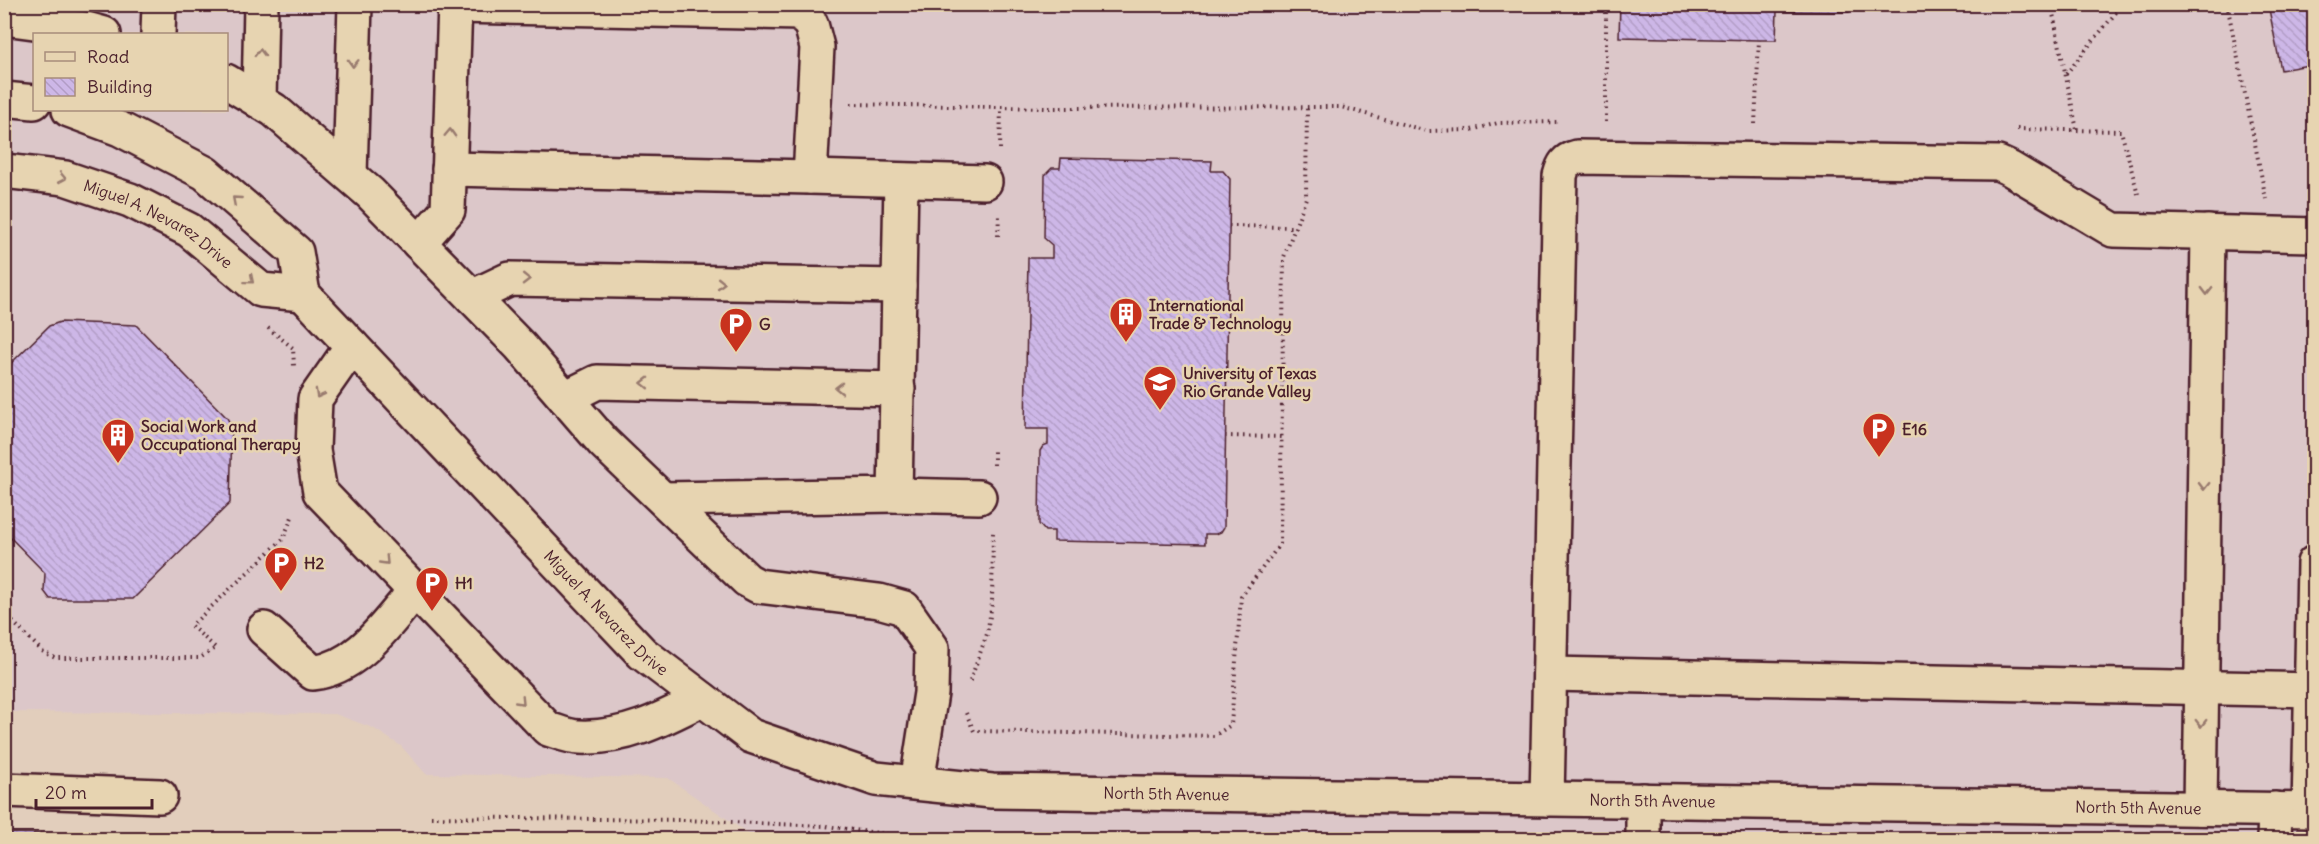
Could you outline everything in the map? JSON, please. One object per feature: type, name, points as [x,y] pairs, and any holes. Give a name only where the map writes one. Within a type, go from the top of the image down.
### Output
[{"type":"street","points":[[158,33],[159,4]]},
{"type":"street","points":[[259,101],[261,4]]},
{"type":"street","points":[[350,175],[355,4]]},
{"type":"street","points":[[419,243],[448,210],[455,5],[799,13],[811,24],[817,47],[810,177]]},
{"type":"street","points":[[4,18],[64,22],[100,33]]},
{"type":"street","points":[[228,82],[274,110],[370,193],[520,346],[603,442],[747,580],[758,586],[879,601],[904,608],[932,648],[931,693],[917,783]]},
{"type":"street","points":[[4,99],[33,102]]},
{"type":"street","points":[[72,111],[120,129],[205,173],[296,252],[303,294]]},
{"type":"street","points":[[1547,799],[1560,176],[1563,164],[1569,159],[1577,157],[1998,164],[2009,168],[2113,230],[2314,235]]},
{"type":"street","points":[[449,169],[985,182]]},
{"type":"street","name":"Miguel A. Nevarez Drive","points":[[4,171],[65,178],[130,200],[189,230],[261,290],[303,294],[642,653],[751,736],[876,779],[992,791]]},
{"type":"street","points":[[896,495],[901,181]]},
{"type":"street","points":[[2200,808],[2208,232]]},
{"type":"street","points":[[472,297],[510,279],[899,286]]},
{"type":"street","points":[[352,346],[315,399],[313,450],[320,492],[548,729],[577,738],[612,735],[651,725],[702,699]]},
{"type":"street","points":[[565,398],[597,382],[898,389]]},
{"type":"street","points":[[663,499],[896,495],[989,497]]},
{"type":"street","points":[[2312,810],[2314,563]]},
{"type":"street","points":[[264,629],[313,673],[330,671],[357,655],[414,591]]},
{"type":"street","points":[[1550,674],[2313,689]]},
{"type":"street","points":[[4,790],[160,795]]},
{"type":"street","name":"North 5th Avenue","points":[[992,791],[2200,808],[2274,825],[2312,810]]},
{"type":"street","points":[[1643,800],[1643,840]]},
{"type":"path","points":[[1606,4],[1606,123]]},
{"type":"path","points":[[2051,4],[2077,130]]},
{"type":"path","points":[[2066,75],[2123,4]]},
{"type":"path","points":[[2227,4],[2267,203]]},
{"type":"path","points":[[1755,125],[1759,40]]},
{"type":"path","points":[[962,703],[974,730],[1214,736],[1231,725],[1241,597],[1280,544],[1284,257],[1306,198],[1307,107]]},
{"type":"path","points":[[1229,226],[1295,228]]},
{"type":"path","points":[[261,321],[293,348],[294,369]]},
{"type":"path","points":[[1225,436],[1282,437]]},
{"type":"path","points":[[969,683],[987,633],[992,604],[989,497],[994,451]]},
{"type":"path","points":[[4,613],[42,651],[56,658],[200,658],[216,648],[191,626],[283,539],[291,522],[293,510]]},
{"type":"path","points":[[431,817],[682,820],[825,826],[953,840]]},
{"type":"shaded area","name":"University of Texas Rio Grande Valley","points":[[5,5],[2314,5],[2314,839],[756,839],[668,778],[426,774],[401,746],[373,728],[335,714],[5,712]]},
{"type":"building","points":[[1620,4],[1849,4],[1849,12],[1777,11],[1776,40],[1619,37]]},
{"type":"building","points":[[2268,4],[2314,4],[2314,64],[2281,70]]},
{"type":"building","name":"International Trade & Technology","points":[[1061,158],[1212,161],[1211,171],[1223,171],[1230,179],[1224,527],[1216,534],[1205,534],[1205,544],[1054,541],[1054,531],[1045,531],[1039,524],[1040,451],[1048,444],[1048,429],[1025,429],[1028,258],[1052,258],[1052,245],[1044,238],[1045,175],[1052,168],[1060,168]]},
{"type":"building","name":"Social Work and Occupational Therapy","points":[[60,322],[136,325],[227,418],[232,427],[230,503],[133,599],[50,599],[44,591],[45,573],[4,531],[4,370],[49,326]]},
{"type":"building","points":[[4,833],[67,834],[67,840],[4,840]]},
{"type":"place","name":"International Trade & Technology","points":[[1126,343]]},
{"type":"place","name":"G","points":[[736,353]]},
{"type":"place","name":"University of Texas Rio Grande Valley","points":[[1160,411]]},
{"type":"place","name":"E16","points":[[1879,458]]},
{"type":"place","name":"Social Work and Occupational Therapy","points":[[118,464]]},
{"type":"place","name":"H2","points":[[281,592]]},
{"type":"place","name":"H1","points":[[432,612]]}]
